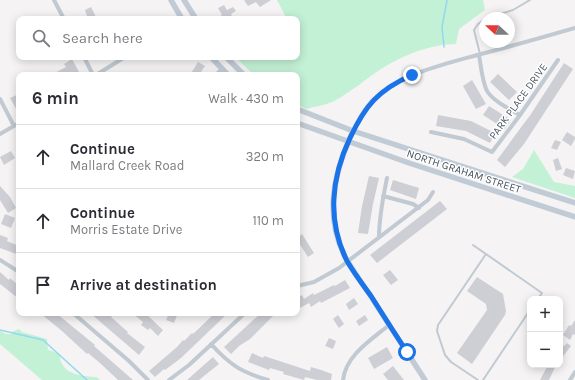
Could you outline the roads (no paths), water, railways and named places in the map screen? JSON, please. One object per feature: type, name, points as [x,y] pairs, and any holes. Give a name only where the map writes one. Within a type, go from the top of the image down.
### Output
[{"type":"main road","points":[[171,0],[180,16]]},
{"type":"main road","points":[[184,0],[194,16]]},
{"type":"main road","points":[[214,60],[225,72]]},
{"type":"main road","points":[[229,60],[241,72]]},
{"type":"main road","name":"NORTH GRAHAM STREET","points":[[300,110],[353,131],[575,203]]},
{"type":"main road","name":"NORTH GRAHAM STREET","points":[[300,124],[409,164],[575,217]]},
{"type":"main road","points":[[353,131],[336,178],[333,207],[335,226],[347,261],[425,380]]},
{"type":"street","points":[[54,0],[62,16]]},
{"type":"street","points":[[353,131],[360,116],[376,97],[400,80],[437,66],[575,28]]},
{"type":"street","points":[[479,55],[487,91],[496,100],[520,115]]},
{"type":"street","points":[[86,60],[92,72]]},
{"type":"street","points":[[101,72],[120,60]]},
{"type":"street","name":"PARK PLACE DRIVE","points":[[431,132],[464,139],[492,152],[558,60]]},
{"type":"street","points":[[219,72],[222,69]]},
{"type":"street","points":[[0,99],[14,126],[0,134]]},
{"type":"street","points":[[379,237],[380,217],[387,178]]},
{"type":"street","points":[[300,285],[314,282],[347,261],[419,208],[434,192]]},
{"type":"street","points":[[383,196],[413,204],[419,208]]},
{"type":"street","points":[[0,260],[16,270]]},
{"type":"street","points":[[76,316],[129,361],[148,380]]},
{"type":"street","points":[[168,380],[189,365],[242,316]]},
{"type":"street","points":[[343,380],[343,373],[350,360],[389,326]]},
{"type":"street","points":[[211,344],[233,366],[256,378],[268,380]]},
{"type":"street","points":[[570,380],[575,372]]},
{"type":"lane","points":[[506,12],[513,10],[530,0]]},
{"type":"lane","points":[[479,23],[474,30],[479,55]]},
{"type":"lane","points":[[473,245],[542,293],[540,296]]},
{"type":"lane","points":[[478,380],[451,362],[445,355],[437,331],[438,325],[486,254]]},
{"type":"lane","points":[[483,380],[527,314]]},
{"type":"waterway","points":[[444,47],[442,27],[447,0]]},
{"type":"waterway","points":[[0,330],[43,340],[87,380]]}]
